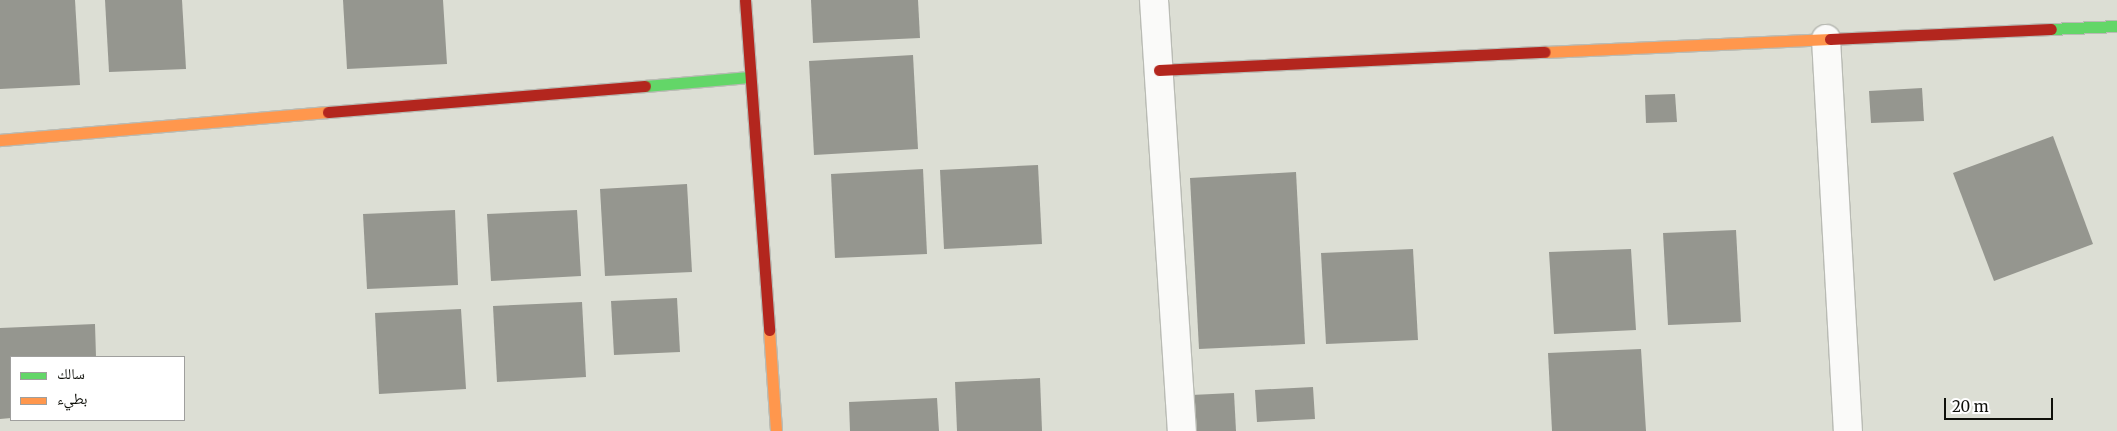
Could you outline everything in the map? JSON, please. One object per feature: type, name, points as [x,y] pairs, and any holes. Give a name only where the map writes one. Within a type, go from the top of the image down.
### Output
[{"type":"street","points":[[745,0],[776,431]]},
{"type":"street","points":[[1154,0],[1182,431]]},
{"type":"street","points":[[1159,70],[2117,26]]},
{"type":"street","points":[[1826,39],[1848,431]]},
{"type":"street","points":[[0,140],[750,77]]},
{"type":"building","points":[[0,0],[75,0],[80,85],[0,89]]},
{"type":"building","points":[[105,0],[182,0],[186,69],[109,72]]},
{"type":"building","points":[[343,0],[443,0],[447,64],[347,69]]},
{"type":"building","points":[[811,0],[918,0],[920,38],[813,43]]},
{"type":"building","points":[[913,55],[918,149],[814,155],[809,61]]},
{"type":"building","points":[[1922,88],[1924,121],[1871,123],[1869,91]]},
{"type":"building","points":[[1675,94],[1677,122],[1646,123],[1645,95]]},
{"type":"building","points":[[2053,136],[2093,244],[1994,281],[1953,173]]},
{"type":"building","points":[[1038,165],[1042,244],[944,249],[940,170]]},
{"type":"building","points":[[923,169],[927,254],[835,258],[831,174]]},
{"type":"building","points":[[1296,172],[1305,344],[1199,349],[1190,178]]},
{"type":"building","points":[[687,184],[692,272],[605,276],[600,189]]},
{"type":"building","points":[[455,210],[458,285],[367,289],[363,214]]},
{"type":"building","points":[[577,210],[581,276],[491,281],[487,214]]},
{"type":"building","points":[[1736,230],[1741,322],[1668,325],[1663,233]]},
{"type":"building","points":[[1413,249],[1418,340],[1326,344],[1321,253]]},
{"type":"building","points":[[1631,249],[1636,330],[1554,334],[1549,252]]},
{"type":"building","points":[[677,298],[680,352],[614,355],[611,301]]},
{"type":"building","points":[[582,302],[586,377],[497,382],[493,306]]},
{"type":"building","points":[[461,309],[466,389],[379,394],[375,313]]},
{"type":"building","points":[[95,324],[96,356],[10,356],[10,418],[0,419],[0,328]]},
{"type":"building","points":[[1641,349],[1646,431],[1552,431],[1548,353]]},
{"type":"building","points":[[1040,378],[1042,431],[957,431],[955,382]]},
{"type":"building","points":[[1313,387],[1315,419],[1257,422],[1255,390]]},
{"type":"building","points":[[1234,393],[1236,431],[1193,431],[1191,395]]},
{"type":"building","points":[[937,398],[939,431],[850,431],[849,402]]},
{"type":"traffic: fast","points":[[2051,29],[2117,26]]},
{"type":"traffic: fast","points":[[645,86],[750,77]]},
{"type":"traffic: slow","points":[[1545,52],[1830,39]]},
{"type":"traffic: slow","points":[[0,140],[328,112]]},
{"type":"traffic: slow","points":[[769,330],[776,431]]},
{"type":"traffic: jam","points":[[745,0],[769,330]]},
{"type":"traffic: jam","points":[[1830,39],[2051,29]]},
{"type":"traffic: jam","points":[[1159,70],[1545,52]]},
{"type":"traffic: jam","points":[[328,112],[645,86]]}]
